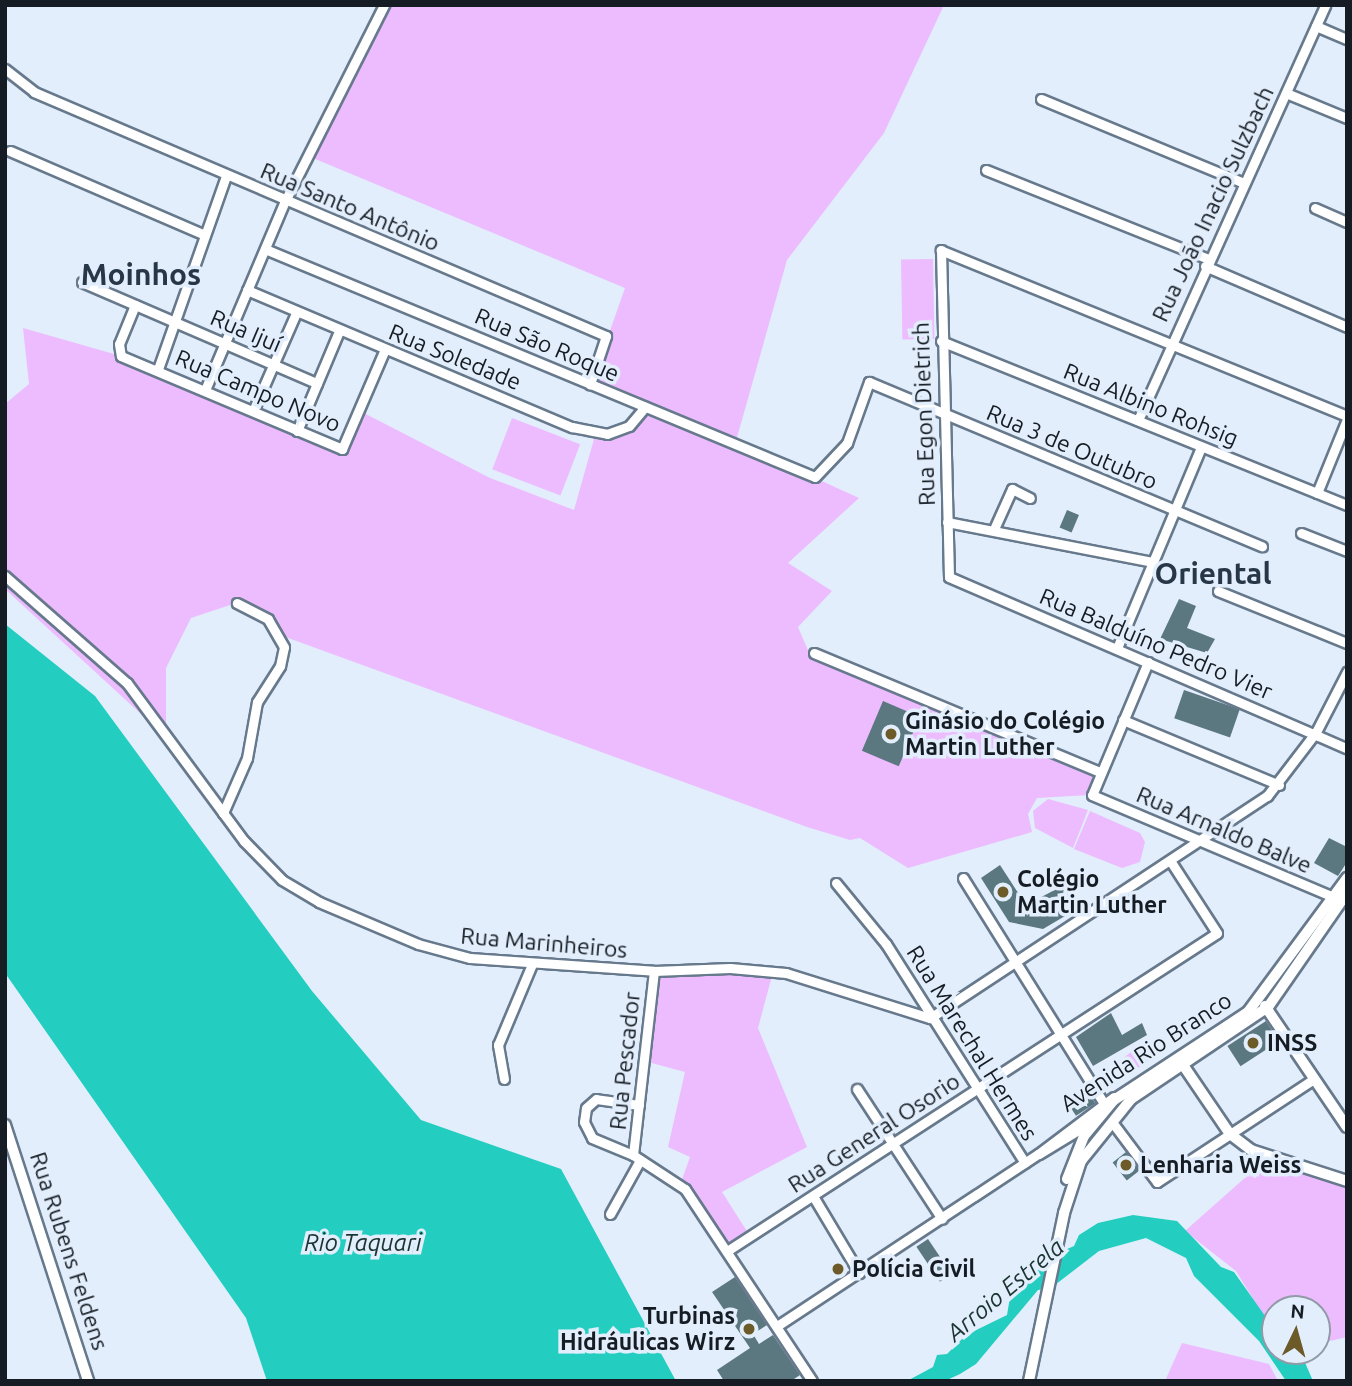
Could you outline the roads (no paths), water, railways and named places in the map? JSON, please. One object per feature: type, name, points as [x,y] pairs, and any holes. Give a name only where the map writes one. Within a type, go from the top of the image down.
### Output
[{"type":"main road","name":"Avenida Rio Branco","points":[[1128,1095],[1181,1063],[1263,1005],[1340,897],[1347,878]]},
{"type":"main road","points":[[1263,1005],[1347,1127]]},
{"type":"main road","points":[[1181,1063],[1230,1134],[1264,1157],[1347,1181]]},
{"type":"main road","points":[[1029,1381],[1074,1156],[1102,1109],[1128,1095]]},
{"type":"main road","points":[[1064,1214],[1080,1161],[1112,1122],[1128,1095]]},
{"type":"main road","name":"Rua Rubens Feldens","points":[[6,1131],[88,1381]]},
{"type":"street","points":[[205,390],[285,201],[384,5]]},
{"type":"street","name":"Rua João Inacio Sulzbach","points":[[1138,420],[1170,343],[1325,5]]},
{"type":"street","points":[[1316,26],[1347,39]]},
{"type":"street","name":"Rua Santo Antônio","points":[[5,69],[34,92],[606,336],[590,384]]},
{"type":"street","points":[[1286,93],[1347,118]]},
{"type":"street","points":[[1041,99],[1244,183]]},
{"type":"street","points":[[10,151],[205,235]]},
{"type":"street","points":[[986,170],[1207,263],[1347,327]]},
{"type":"street","points":[[158,369],[226,176]]},
{"type":"street","points":[[1315,208],[1347,222]]},
{"type":"street","name":"Rua São Roque","points":[[265,249],[815,477]]},
{"type":"street","name":"Rua Egon Dietrich","points":[[949,577],[941,341],[941,250],[1170,343]]},
{"type":"street","name":"Rua Ijuí","points":[[82,282],[317,383]]},
{"type":"street","name":"Rua Soledade","points":[[247,290],[296,313],[572,427],[607,434],[629,426],[645,407]]},
{"type":"street","name":"Rua Campo Novo","points":[[135,305],[119,344],[121,356],[158,369],[342,449],[385,349]]},
{"type":"street","points":[[253,411],[296,313]]},
{"type":"street","points":[[297,430],[340,331]]},
{"type":"street","name":"Rua Albino Rohsig","points":[[941,341],[1347,505]]},
{"type":"street","points":[[1170,343],[1347,417],[1317,493]]},
{"type":"street","name":"Rua 3 de Outubro","points":[[815,477],[847,443],[869,382],[1262,546]]},
{"type":"street","points":[[1116,648],[1201,447]]},
{"type":"street","points":[[994,529],[1012,489],[1030,498]]},
{"type":"street","points":[[947,522],[994,529],[1152,562]]},
{"type":"street","points":[[1300,533],[1347,551]]},
{"type":"street","name":"Rua Marinheiros","points":[[5,576],[127,683],[223,813],[282,880],[319,902],[450,954],[532,964],[654,971],[730,968],[786,973],[930,1018]]},
{"type":"street","name":"Rua Balduíno Pedro Vier","points":[[949,577],[1317,732],[1347,748]]},
{"type":"street","points":[[1218,591],[1347,643]]},
{"type":"street","points":[[223,813],[247,758],[257,702],[280,666],[284,647],[268,619],[237,603]]},
{"type":"street","points":[[814,653],[1100,772],[1147,662]]},
{"type":"street","points":[[930,1018],[1014,961],[1203,841],[1279,785],[1317,732],[1347,672]]},
{"type":"street","points":[[1123,720],[1279,785]]},
{"type":"street","name":"Rua Arnaldo Balve","points":[[1100,772],[1091,794],[1340,897]]},
{"type":"street","name":"Rua General Osorio","points":[[727,1251],[1217,933],[1171,862]]},
{"type":"street","points":[[963,878],[1061,1036],[1102,1109]]},
{"type":"street","name":"Rua Marechal Hermes","points":[[836,883],[886,944],[930,1018],[1025,1163]]},
{"type":"street","points":[[504,1079],[498,1045],[532,964]]},
{"type":"street","name":"Rua Pescador","points":[[637,1158],[639,1105],[654,971]]},
{"type":"street","points":[[1112,1122],[1157,1182],[1314,1079]]},
{"type":"street","points":[[858,1089],[942,1219]]},
{"type":"street","points":[[639,1105],[596,1099],[586,1108],[584,1122],[592,1138],[637,1158],[685,1189],[812,1381]]},
{"type":"street","name":"Avenida Rio Branco","points":[[776,1325],[942,1219],[1102,1109]]},
{"type":"street","points":[[610,1214],[637,1158]]},
{"type":"street","points":[[813,1196],[859,1273]]},
{"type":"water","name":"Rio Taquari","points":[[5,624],[95,696],[312,991],[421,1120],[561,1169],[676,1381],[267,1381],[246,1318],[5,973]]},
{"type":"water","name":"Arroio Estrela","points":[[1133,1215],[1177,1221],[1221,1267],[1234,1272],[1261,1310],[1261,1344],[1194,1276],[1186,1258],[1146,1238],[1099,1251],[1051,1288],[1038,1290],[976,1364],[960,1374],[945,1381],[907,1381],[933,1367],[937,1355],[947,1354],[966,1335],[1007,1315],[1010,1297],[1051,1256],[1074,1246],[1079,1235],[1098,1223]]},
{"type":"water","name":"Arroio Estrela","points":[[1275,1365],[1306,1365],[1313,1381],[1286,1381]]},
{"type":"place","name":"Ginásio do Colégio Martin Luther","points":[[891,734]]},
{"type":"place","name":"Colégio Martin Luther","points":[[1003,892]]},
{"type":"place","name":"INSS","points":[[1253,1043]]},
{"type":"place","name":"Lenharia Weiss","points":[[1126,1165]]},
{"type":"place","name":"Polícia Civil","points":[[838,1269]]},
{"type":"place","name":"Turbinas Hidráulicas Wirz","points":[[749,1329]]},
{"type":"district","name":"Moinhos","points":[[141,274]]},
{"type":"district","name":"Oriental","points":[[1213,573]]}]
